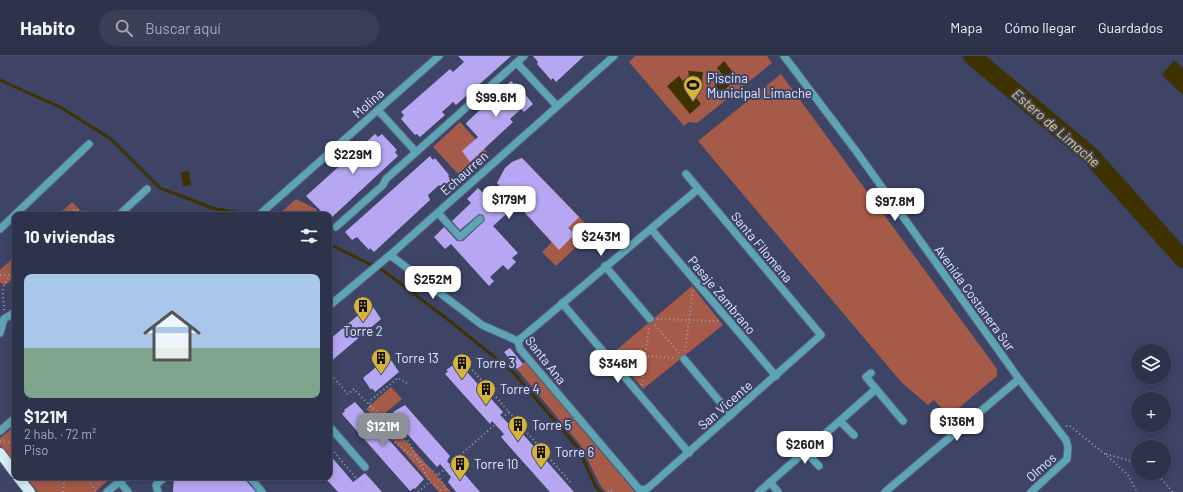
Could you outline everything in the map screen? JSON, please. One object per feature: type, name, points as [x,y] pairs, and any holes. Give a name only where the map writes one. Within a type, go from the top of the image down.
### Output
[{"type":"main road","points":[[0,452],[12,469]]},
{"type":"main road","points":[[20,480],[30,492]]},
{"type":"street","name":"Molina","points":[[262,212],[439,56]]},
{"type":"street","points":[[336,227],[416,152],[524,56]]},
{"type":"street","name":"Echaurren","points":[[332,303],[380,264],[614,56]]},
{"type":"street","name":"Avenida Costanera Sur","points":[[784,56],[856,151],[1019,379],[1066,440],[1068,447],[1067,459]]},
{"type":"street","points":[[517,62],[557,106]]},
{"type":"street","points":[[378,110],[416,152]]},
{"type":"street","points":[[18,212],[89,144]]},
{"type":"street","name":"Santa Filomena","points":[[686,174],[821,335]]},
{"type":"street","points":[[122,212],[147,189]]},
{"type":"street","points":[[518,341],[698,189]]},
{"type":"street","points":[[438,213],[460,237],[480,219]]},
{"type":"street","points":[[0,229],[12,218]]},
{"type":"street","name":"Pasaje Zambrano","points":[[651,229],[776,376]]},
{"type":"street","name":"Santa Ana","points":[[390,255],[482,325],[518,341],[520,350],[642,491]]},
{"type":"street","points":[[605,266],[650,319]]},
{"type":"street","points":[[562,303],[689,453]]},
{"type":"street","points":[[0,333],[2,317],[12,313]]},
{"type":"street","name":"San Vicente","points":[[642,491],[648,488],[689,453],[821,335]]},
{"type":"street","points":[[684,358],[731,415]]},
{"type":"street","points":[[871,373],[866,378],[903,421]]},
{"type":"street","points":[[885,492],[1019,379]]},
{"type":"street","points":[[759,492],[876,390]]},
{"type":"street","points":[[0,431],[12,421]]},
{"type":"street","points":[[840,421],[854,435]]},
{"type":"street","points":[[332,429],[365,467]]},
{"type":"street","points":[[805,451],[819,466]]},
{"type":"street","name":"Olmos","points":[[1031,492],[1067,459]]},
{"type":"street","points":[[107,492],[121,480]]},
{"type":"street","points":[[122,480],[128,492]]},
{"type":"street","points":[[158,492],[156,485],[162,480]]},
{"type":"street","points":[[252,480],[262,492]]},
{"type":"street","points":[[770,482],[778,492]]},
{"type":"path","points":[[0,275],[12,275]]},
{"type":"path","points":[[2,317],[5,306],[2,294],[5,283],[12,277]]},
{"type":"path","points":[[684,358],[695,281]]},
{"type":"path","points":[[650,319],[729,321]]},
{"type":"path","points":[[641,396],[650,319]]},
{"type":"path","points":[[650,319],[684,358]]},
{"type":"path","points":[[605,354],[684,358]]},
{"type":"path","points":[[468,365],[571,483]]},
{"type":"path","points":[[334,378],[348,394],[354,388],[369,405],[393,441],[438,475],[448,492]]},
{"type":"path","points":[[369,405],[370,401],[398,378],[407,383]]},
{"type":"path","points":[[369,405],[403,432],[430,482],[443,492]]},
{"type":"path","points":[[438,475],[509,412]]},
{"type":"path","points":[[1053,424],[1070,426],[1105,454],[1128,475],[1137,492]]},
{"type":"path","points":[[0,441],[12,443]]},
{"type":"path","points":[[332,450],[368,492]]},
{"type":"path","points":[[1105,454],[1131,461]]},
{"type":"path","points":[[64,492],[65,480]]},
{"type":"path","points":[[88,480],[97,492]]},
{"type":"path","points":[[1162,480],[1173,492]]},
{"type":"path","points":[[418,492],[430,482]]},
{"type":"path","points":[[608,492],[610,490],[613,492]]},
{"type":"shaded area","name":"Piscina Municipal Limache","points":[[635,56],[767,56],[772,63],[697,123],[689,122],[684,126],[629,62]]},
{"type":"shaded area","points":[[1174,60],[1183,68],[1183,95],[1162,75]]},
{"type":"shaded area","points":[[724,61],[732,71],[730,85],[721,93],[715,85],[724,77],[717,68]]},
{"type":"shaded area","points":[[688,71],[703,72],[702,82],[693,80],[687,86],[701,104],[690,114],[667,86],[679,76],[683,81],[689,76]]},
{"type":"shaded area","points":[[781,74],[997,369],[997,376],[949,416],[934,400],[928,405],[902,383],[698,141]]},
{"type":"shaded area","points":[[460,122],[487,152],[461,177],[433,147]]},
{"type":"shaded area","points":[[522,158],[593,231],[556,266],[542,252],[552,242],[497,183],[504,171],[513,161]]},
{"type":"shaded area","points":[[189,171],[191,185],[183,186],[181,172]]},
{"type":"shaded area","points":[[296,199],[316,209],[318,212],[281,212]]},
{"type":"shaded area","points":[[72,202],[82,212],[61,212]]},
{"type":"shaded area","points":[[12,259],[12,279],[6,285],[0,283],[0,270]]},
{"type":"shaded area","points":[[692,286],[723,325],[643,389],[613,353]]},
{"type":"shaded area","points":[[525,362],[635,492],[606,492],[600,485],[581,446],[517,369]]},
{"type":"shaded area","points":[[391,387],[402,399],[383,415],[451,492],[439,492],[366,409]]},
{"type":"shaded area","points":[[12,428],[12,460],[0,445],[0,438]]},
{"type":"shaded area","points":[[28,480],[109,480],[95,492],[38,492]]},
{"type":"building","points":[[458,56],[511,56],[456,105],[453,102],[442,112],[445,115],[420,137],[417,134],[415,135],[401,119],[404,115],[401,112],[450,69],[453,72],[464,62]]},
{"type":"building","points":[[533,56],[584,56],[556,82],[553,78],[551,80],[537,64],[538,62]]},
{"type":"building","points":[[511,81],[514,84],[516,83],[533,104],[524,112],[521,109],[510,119],[513,122],[470,162],[462,151],[478,137],[466,124],[467,122]]},
{"type":"building","points":[[375,134],[378,137],[382,134],[397,150],[395,152],[398,156],[332,217],[332,212],[322,212],[306,196]]},
{"type":"building","points":[[430,156],[433,160],[435,158],[449,175],[448,176],[451,180],[442,188],[439,185],[428,195],[430,200],[374,252],[370,248],[369,250],[357,237],[352,240],[345,232]]},
{"type":"building","points":[[522,158],[579,217],[568,228],[575,234],[559,250],[517,204],[493,226],[518,253],[512,258],[516,262],[508,270],[503,265],[490,277],[494,281],[489,286],[451,244],[445,249],[434,237],[444,227],[457,241],[463,241],[485,220],[483,215],[479,214],[460,230],[452,221],[471,203],[467,199],[478,188],[491,201],[503,189],[497,183],[505,168],[512,162]]},
{"type":"building","points":[[369,306],[372,309],[373,307],[381,319],[332,360],[332,337]]},
{"type":"building","points":[[510,348],[523,364],[517,369],[504,352]]},
{"type":"building","name":"Torre 13","points":[[387,358],[390,361],[391,360],[399,372],[375,392],[372,388],[371,390],[363,378]]},
{"type":"building","points":[[458,362],[503,412],[500,415],[511,426],[514,424],[574,492],[550,492],[524,463],[501,437],[504,434],[492,421],[490,424],[445,374],[448,371],[446,370]]},
{"type":"building","points":[[355,402],[424,479],[415,489],[414,488],[410,491],[342,414],[345,411],[344,410]]},
{"type":"building","points":[[405,405],[450,456],[447,461],[458,473],[461,470],[480,492],[456,492],[448,482],[451,477],[440,464],[437,467],[392,417],[395,414],[393,412]]},
{"type":"building","points":[[332,458],[353,482],[365,473],[382,492],[338,492],[327,480],[332,480]]},
{"type":"building","points":[[174,480],[246,480],[256,492],[173,492]]},
{"type":"waterway","name":"Estero de Limache","points":[[972,56],[1090,155],[1183,259]]},
{"type":"waterway","points":[[0,80],[60,107],[111,139],[160,188],[215,209],[237,212]]},
{"type":"waterway","points":[[332,245],[384,271],[513,372],[578,448],[596,487],[601,492]]},
{"type":"place","name":"Piscina Municipal Limache","points":[[693,102]]},
{"type":"place","name":"Torre 2","points":[[363,323]]},
{"type":"place","name":"Torre 13","points":[[381,375]]},
{"type":"place","name":"Torre 3","points":[[462,380]]},
{"type":"place","name":"Torre 4","points":[[486,406]]},
{"type":"place","name":"Torre 5","points":[[518,442]]},
{"type":"place","name":"Torre 6","points":[[541,469]]},
{"type":"place","name":"Torre 10","points":[[460,481]]}]
